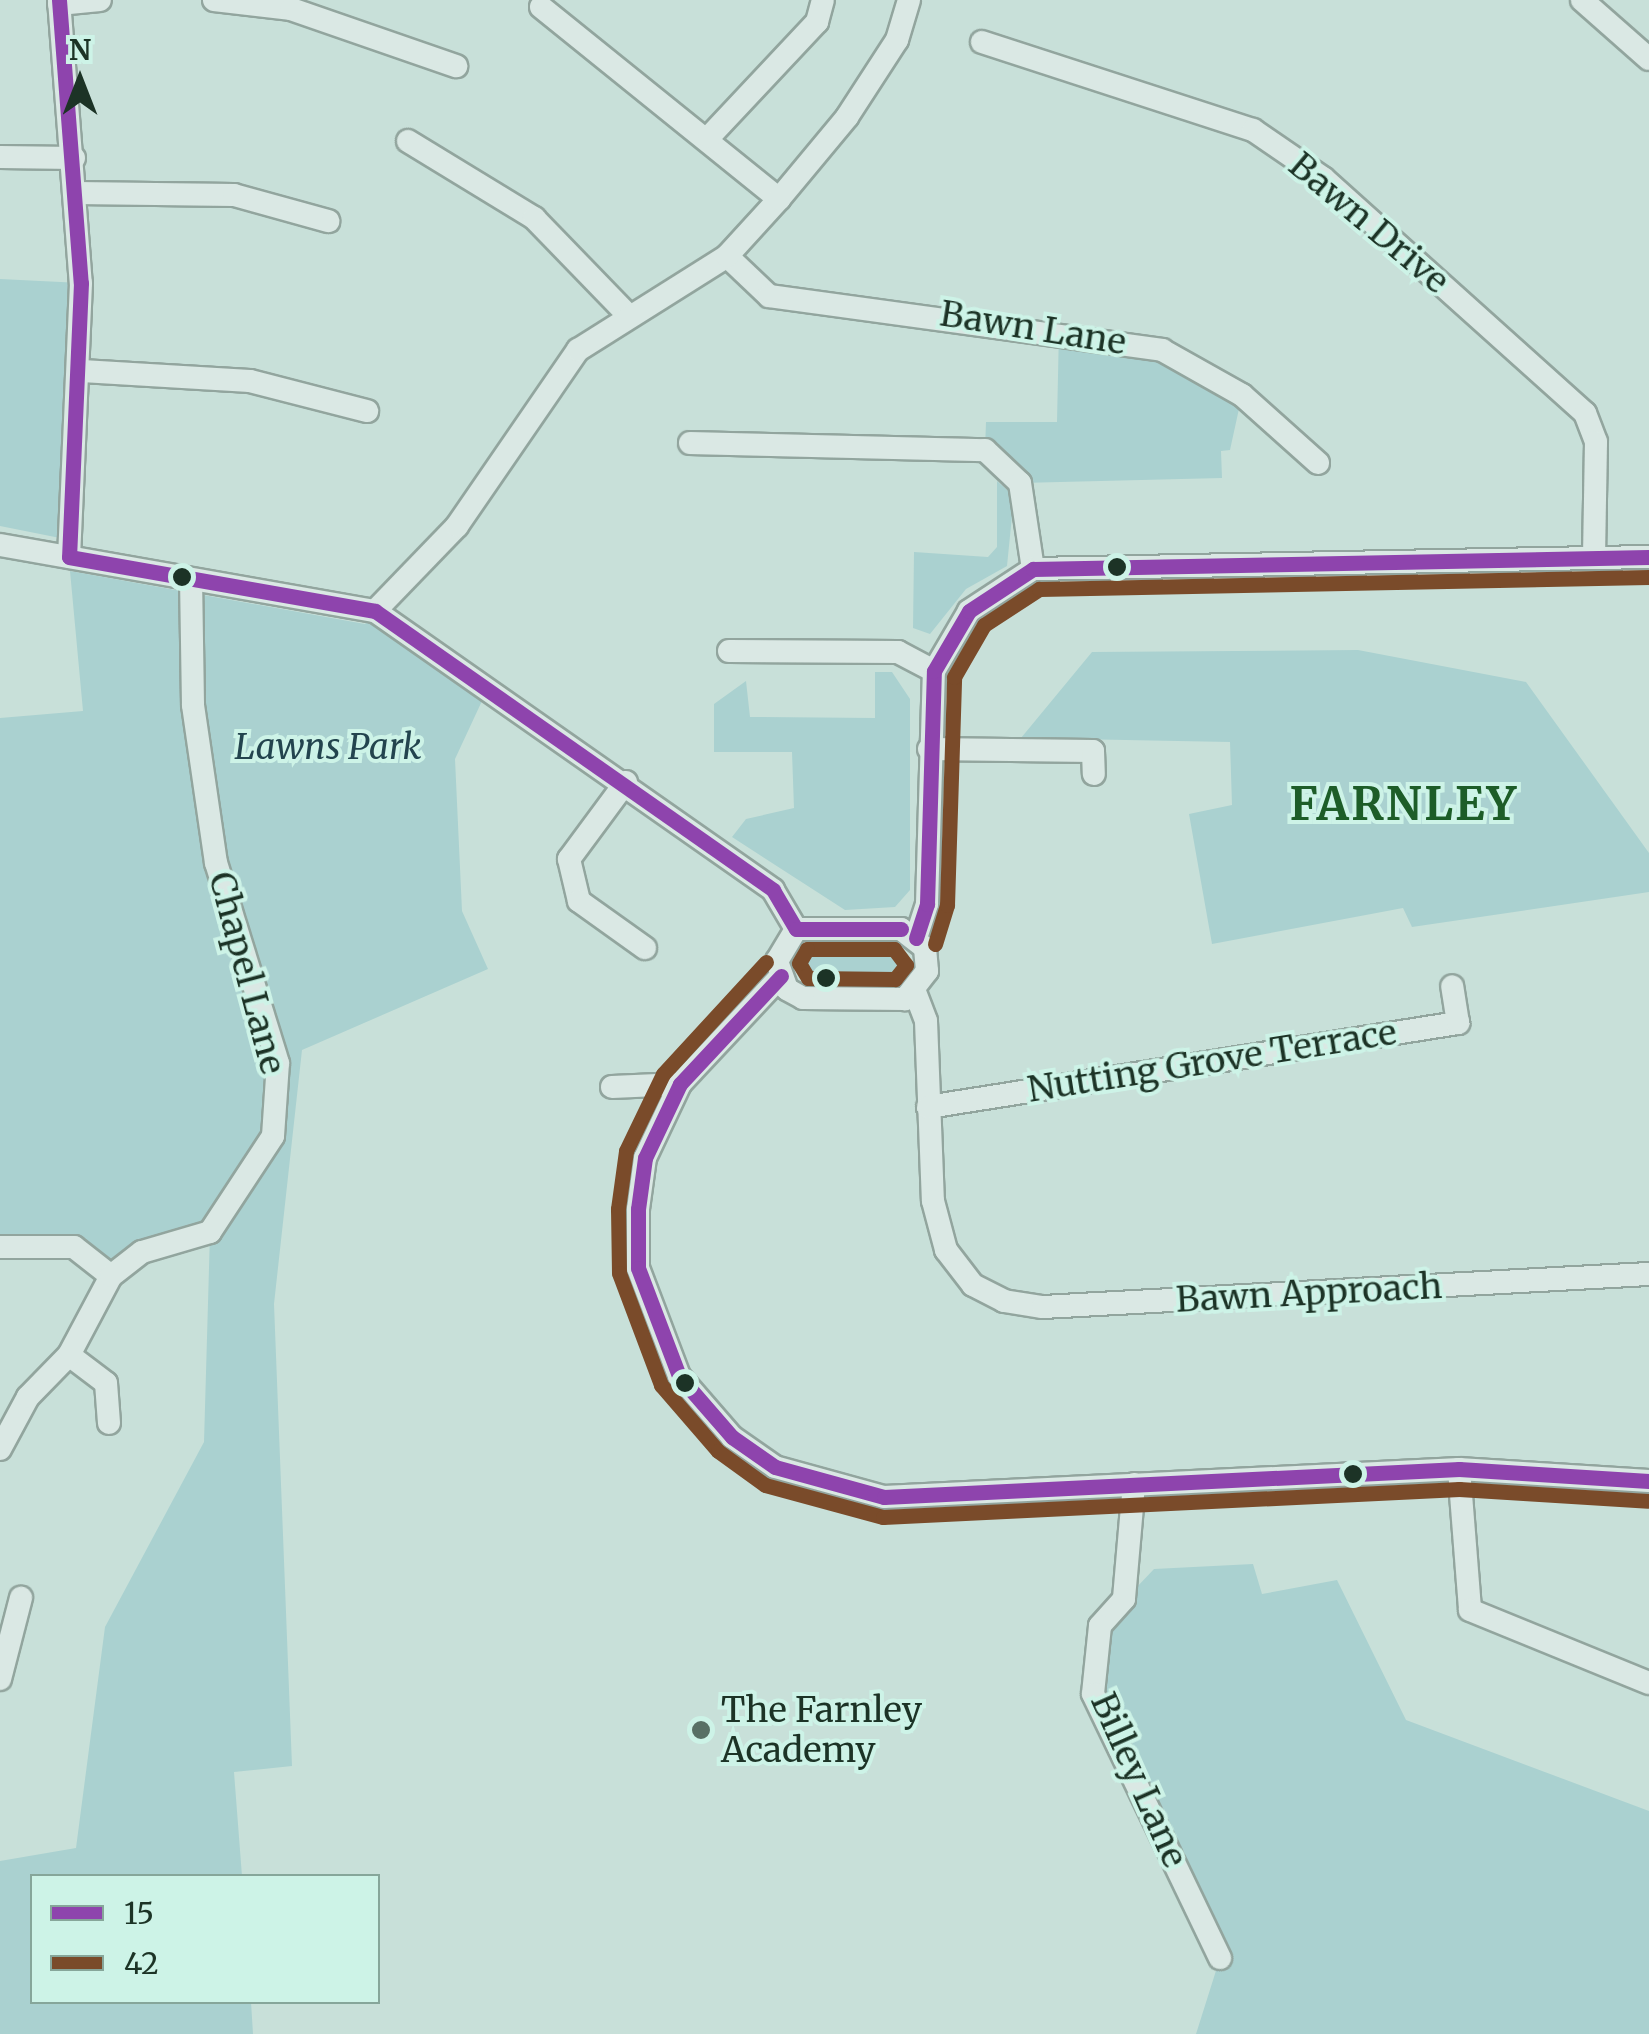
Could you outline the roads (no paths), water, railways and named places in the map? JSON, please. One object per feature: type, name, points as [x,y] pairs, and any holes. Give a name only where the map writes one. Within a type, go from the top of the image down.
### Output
[{"type":"street","points":[[69,558],[82,371],[74,158],[59,2],[100,0]]},
{"type":"street","points":[[214,0],[291,9],[456,66]]},
{"type":"street","points":[[709,137],[817,22],[824,0]]},
{"type":"street","points":[[375,611],[458,526],[548,382],[629,316],[727,256],[778,199],[847,116],[896,40],[908,0]]},
{"type":"street","points":[[1582,0],[1649,59]]},
{"type":"street","points":[[541,7],[709,137],[778,199]]},
{"type":"street","name":"Bawn Drive","points":[[982,42],[1246,128],[1323,178],[1585,413],[1596,442],[1594,557]]},
{"type":"street","points":[[408,142],[534,218],[629,316]]},
{"type":"street","points":[[0,156],[74,158]]},
{"type":"street","points":[[76,193],[234,196],[328,221]]},
{"type":"street","name":"Bawn Lane","points":[[727,256],[768,296],[1162,350],[1242,395],[1318,463]]},
{"type":"street","points":[[82,371],[250,381],[366,410]]},
{"type":"street","points":[[690,444],[985,450],[1020,482],[1033,568]]},
{"type":"street","points":[[0,545],[191,584],[375,611],[626,782],[774,890],[796,929]]},
{"type":"street","points":[[928,1107],[928,1036],[915,992],[927,971],[916,938],[927,904],[934,671],[969,611],[1033,568],[1649,557]]},
{"type":"street","name":"Chapel Lane","points":[[112,1276],[142,1252],[210,1232],[254,1174],[278,1100],[278,1063],[216,863],[193,705],[191,584]]},
{"type":"street","points":[[728,650],[898,652],[934,671]]},
{"type":"street","points":[[929,749],[1093,752],[1094,774]]},
{"type":"street","points":[[626,782],[568,860],[579,901],[645,948]]},
{"type":"street","points":[[796,929],[883,927],[916,938]]},
{"type":"street","points":[[796,929],[778,960],[781,976],[803,998],[915,992]]},
{"type":"street","points":[[781,976],[680,1084],[645,1158],[638,1268],[679,1376],[732,1437],[775,1466],[884,1497],[1459,1469],[1649,1481]]},
{"type":"street","name":"Nutting Grove Terrace","points":[[928,1107],[1458,1023],[1452,986]]},
{"type":"street","points":[[612,1087],[680,1084]]},
{"type":"street","name":"Bawn Approach","points":[[928,1107],[933,1200],[946,1250],[973,1285],[1043,1307],[1649,1274]]},
{"type":"street","points":[[0,1247],[74,1247],[112,1276],[69,1355],[28,1397],[0,1448]]},
{"type":"street","points":[[69,1355],[106,1384],[109,1423]]},
{"type":"street","points":[[1459,1469],[1470,1610],[1649,1683]]},
{"type":"street","name":"Billey Lane","points":[[1134,1484],[1124,1599],[1100,1626],[1094,1694],[1220,1958]]},
{"type":"street","points":[[0,1678],[20,1598]]},
{"type":"place","name":"The Farnley Academy","points":[[701,1730]]},
{"type":"district","name":"FARNLEY","points":[[1404,805]]},
{"type":"park label","name":"Lawns Park","points":[[328,747]]}]
